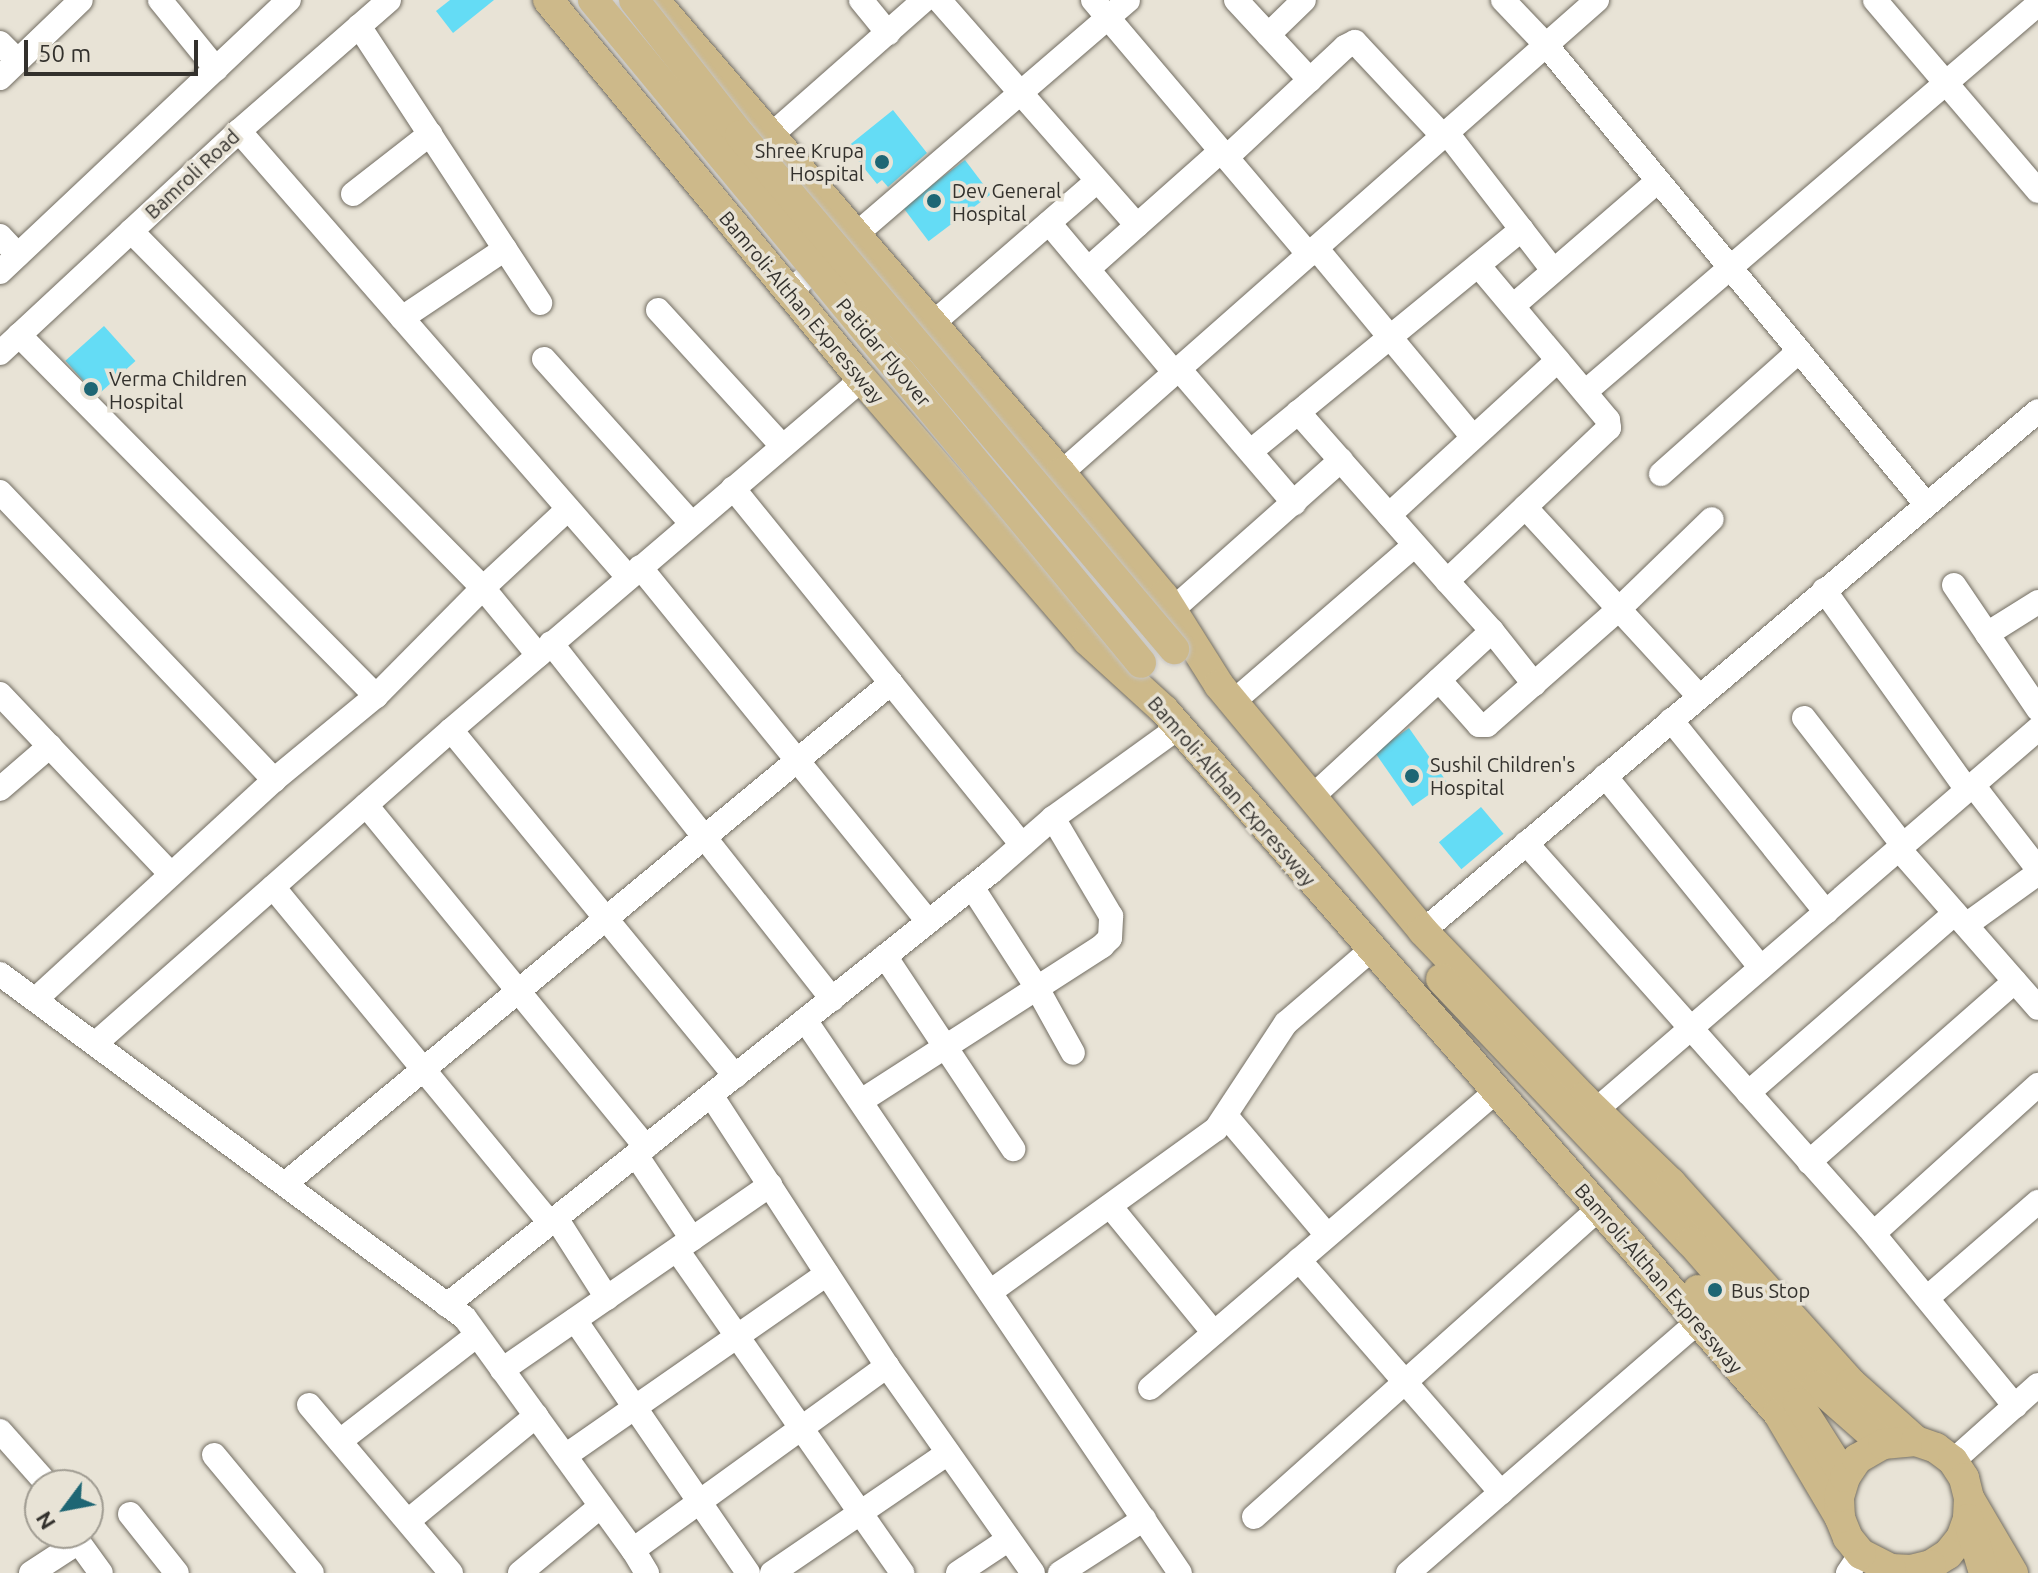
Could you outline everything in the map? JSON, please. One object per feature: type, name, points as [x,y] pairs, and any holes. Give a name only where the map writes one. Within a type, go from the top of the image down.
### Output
[{"type":"main road","name":"Bamroli-Althan Expressway","points":[[548,0],[862,379],[1087,640],[1171,718],[1778,1413],[1840,1518]]},
{"type":"main road","name":"Patidar Flyover","points":[[593,0],[1141,663],[1171,718]]},
{"type":"main road","name":"Patidar Flyover","points":[[655,2],[740,135],[1174,649],[1226,694]]},
{"type":"main road","points":[[655,2],[1061,473],[1172,610],[1226,694],[1423,931],[1671,1183],[1851,1383],[1916,1441],[1936,1448],[1953,1461],[1964,1478],[1984,1573]]},
{"type":"main road","points":[[1305,789],[1322,836],[1403,938],[1691,1242],[1817,1386],[1883,1444]]},
{"type":"main road","points":[[1257,819],[1299,843],[1798,1403],[1845,1477]]},
{"type":"main road","points":[[1916,1441],[1883,1444],[1857,1459],[1845,1477],[1839,1497],[1840,1518],[1855,1564],[1903,1571],[1931,1565],[1948,1554],[1961,1538],[1969,1509]]},
{"type":"main road","points":[[1969,1509],[2013,1573]]},
{"type":"street","points":[[0,78],[81,0]]},
{"type":"street","points":[[160,0],[216,69]]},
{"type":"street","points":[[0,236],[9,264],[289,0]]},
{"type":"street","name":"Bamroli Road","points":[[0,353],[239,131],[389,0]]},
{"type":"street","points":[[861,0],[888,33]]},
{"type":"street","points":[[770,136],[924,0]]},
{"type":"street","points":[[939,0],[1137,225]]},
{"type":"street","points":[[789,292],[1020,94],[1101,9],[1128,0]]},
{"type":"street","points":[[1236,0],[1310,80]]},
{"type":"street","points":[[1268,35],[1304,0]]},
{"type":"street","points":[[1503,0],[1546,45],[1926,504]]},
{"type":"street","points":[[1061,473],[1597,0]]},
{"type":"street","points":[[1875,0],[2038,191]]},
{"type":"street","points":[[1585,392],[2037,3]]},
{"type":"street","points":[[1101,9],[1224,154],[1389,336],[1472,436]]},
{"type":"street","points":[[359,26],[540,303]]},
{"type":"street","points":[[0,43],[18,61]]},
{"type":"street","points":[[1088,269],[1350,43],[1360,44],[1445,134],[1552,269]]},
{"type":"street","points":[[239,131],[568,509],[634,572],[798,761],[928,922]]},
{"type":"street","points":[[353,194],[430,134]]},
{"type":"street","points":[[932,324],[1097,181]]},
{"type":"street","points":[[1513,306],[1552,269],[1658,181]]},
{"type":"street","points":[[1049,223],[1294,503]]},
{"type":"street","points":[[1251,451],[1522,229]]},
{"type":"street","points":[[131,231],[545,649],[705,838],[832,999]]},
{"type":"street","points":[[402,318],[505,249]]},
{"type":"street","points":[[1447,581],[1609,428],[1608,420],[1478,265]]},
{"type":"street","points":[[658,310],[782,446]]},
{"type":"street","points":[[19,335],[376,696]]},
{"type":"street","points":[[1661,474],[1799,351]]},
{"type":"street","points":[[544,359],[691,523]]},
{"type":"street","points":[[1389,515],[1558,360]]},
{"type":"street","points":[[96,1043],[451,730],[862,379]]},
{"type":"street","points":[[1423,931],[2038,411]]},
{"type":"street","points":[[1298,412],[1492,631],[1534,684]]},
{"type":"street","points":[[1172,610],[1341,460]]},
{"type":"street","points":[[733,488],[1022,845]]},
{"type":"street","points":[[0,492],[274,780]]},
{"type":"street","points":[[1525,507],[1699,696]]},
{"type":"street","points":[[36,999],[274,780],[376,696],[483,588],[568,509]]},
{"type":"street","points":[[1439,680],[1479,725],[1487,725],[1619,609],[1712,519]]},
{"type":"street","points":[[1226,694],[1415,545]]},
{"type":"street","points":[[1954,585],[2038,709]]},
{"type":"street","points":[[1748,1093],[1961,919],[2038,871],[1970,787],[1824,590]]},
{"type":"street","points":[[1987,634],[2038,602]]},
{"type":"street","points":[[1305,789],[1439,680],[1492,631]]},
{"type":"street","points":[[286,1183],[891,683]]},
{"type":"street","points":[[0,694],[171,874]]},
{"type":"street","points":[[447,1305],[972,887],[1171,718]]},
{"type":"street","points":[[1804,718],[1901,847],[2030,995],[1809,1162]]},
{"type":"street","points":[[1671,720],[1826,912]]},
{"type":"street","points":[[1596,1110],[2038,729]]},
{"type":"street","points":[[451,730],[735,1076]]},
{"type":"street","points":[[0,789],[50,746]]},
{"type":"street","points":[[1605,776],[1761,968]]},
{"type":"street","points":[[366,805],[517,989],[641,1151],[684,1244],[736,1336],[902,1573]]},
{"type":"street","points":[[861,1101],[1110,938],[1111,916],[1053,818]]},
{"type":"street","points":[[1526,843],[1874,1233],[2015,1406]]},
{"type":"street","points":[[273,887],[553,1221],[607,1298]]},
{"type":"street","points":[[972,887],[1037,988],[1073,1053]]},
{"type":"street","points":[[990,1292],[1202,1140],[1226,1116],[1286,1023],[1372,949]]},
{"type":"street","points":[[885,956],[1013,1149]]},
{"type":"street","points":[[0,974],[465,1318],[647,1573]]},
{"type":"street","points":[[805,1020],[1180,1573]]},
{"type":"street","points":[[1874,1233],[2038,1085]]},
{"type":"street","points":[[1150,1388],[1496,1091]]},
{"type":"street","points":[[711,1095],[887,1366],[1033,1573]]},
{"type":"street","points":[[1226,1116],[1327,1235]]},
{"type":"street","points":[[502,1370],[770,1185]]},
{"type":"street","points":[[1927,1298],[2038,1202]]},
{"type":"street","points":[[1110,1206],[1214,1333]]},
{"type":"street","points":[[1254,1517],[1599,1208]]},
{"type":"street","points":[[1299,1260],[1501,1492]]},
{"type":"street","points":[[565,1456],[827,1274]]},
{"type":"street","points":[[575,1320],[748,1573]]},
{"type":"street","points":[[1408,1573],[1698,1322]]},
{"type":"street","points":[[340,1441],[477,1335]]},
{"type":"street","points":[[633,1550],[887,1366]]},
{"type":"street","points":[[1953,1461],[2038,1385]]},
{"type":"street","points":[[309,1405],[451,1573]]},
{"type":"street","points":[[408,1521],[536,1416]]},
{"type":"street","points":[[0,1431],[34,1469]]},
{"type":"street","points":[[772,1573],[948,1453]]},
{"type":"street","points":[[214,1455],[312,1573]]},
{"type":"street","points":[[520,1573],[601,1506]]},
{"type":"street","points":[[130,1514],[177,1573]]},
{"type":"street","points":[[1060,1573],[1144,1519]]},
{"type":"street","points":[[958,1573],[1009,1539]]},
{"type":"street","points":[[31,1573],[60,1549]]},
{"type":"street","points":[[82,1549],[101,1573]]},
{"type":"building","points":[[450,0],[494,0],[453,33],[436,11]]},
{"type":"building","points":[[893,110],[927,153],[888,187],[882,180],[877,184],[847,147]]},
{"type":"building","points":[[965,160],[991,194],[929,241],[903,207]]},
{"type":"building","points":[[104,326],[135,361],[97,396],[65,361]]},
{"type":"building","points":[[1409,728],[1447,782],[1412,806],[1375,752]]},
{"type":"building","points":[[1481,807],[1503,834],[1461,869],[1439,842]]},
{"type":"place","name":"Shree Krupa Hospital","points":[[882,162]]},
{"type":"place","name":"Dev General Hospital","points":[[934,201]]},
{"type":"place","name":"Verma Children Hospital","points":[[91,389]]},
{"type":"place","name":"Sushil Children's Hospital","points":[[1412,776]]},
{"type":"place","name":"Bus Stop","points":[[1715,1290]]}]
